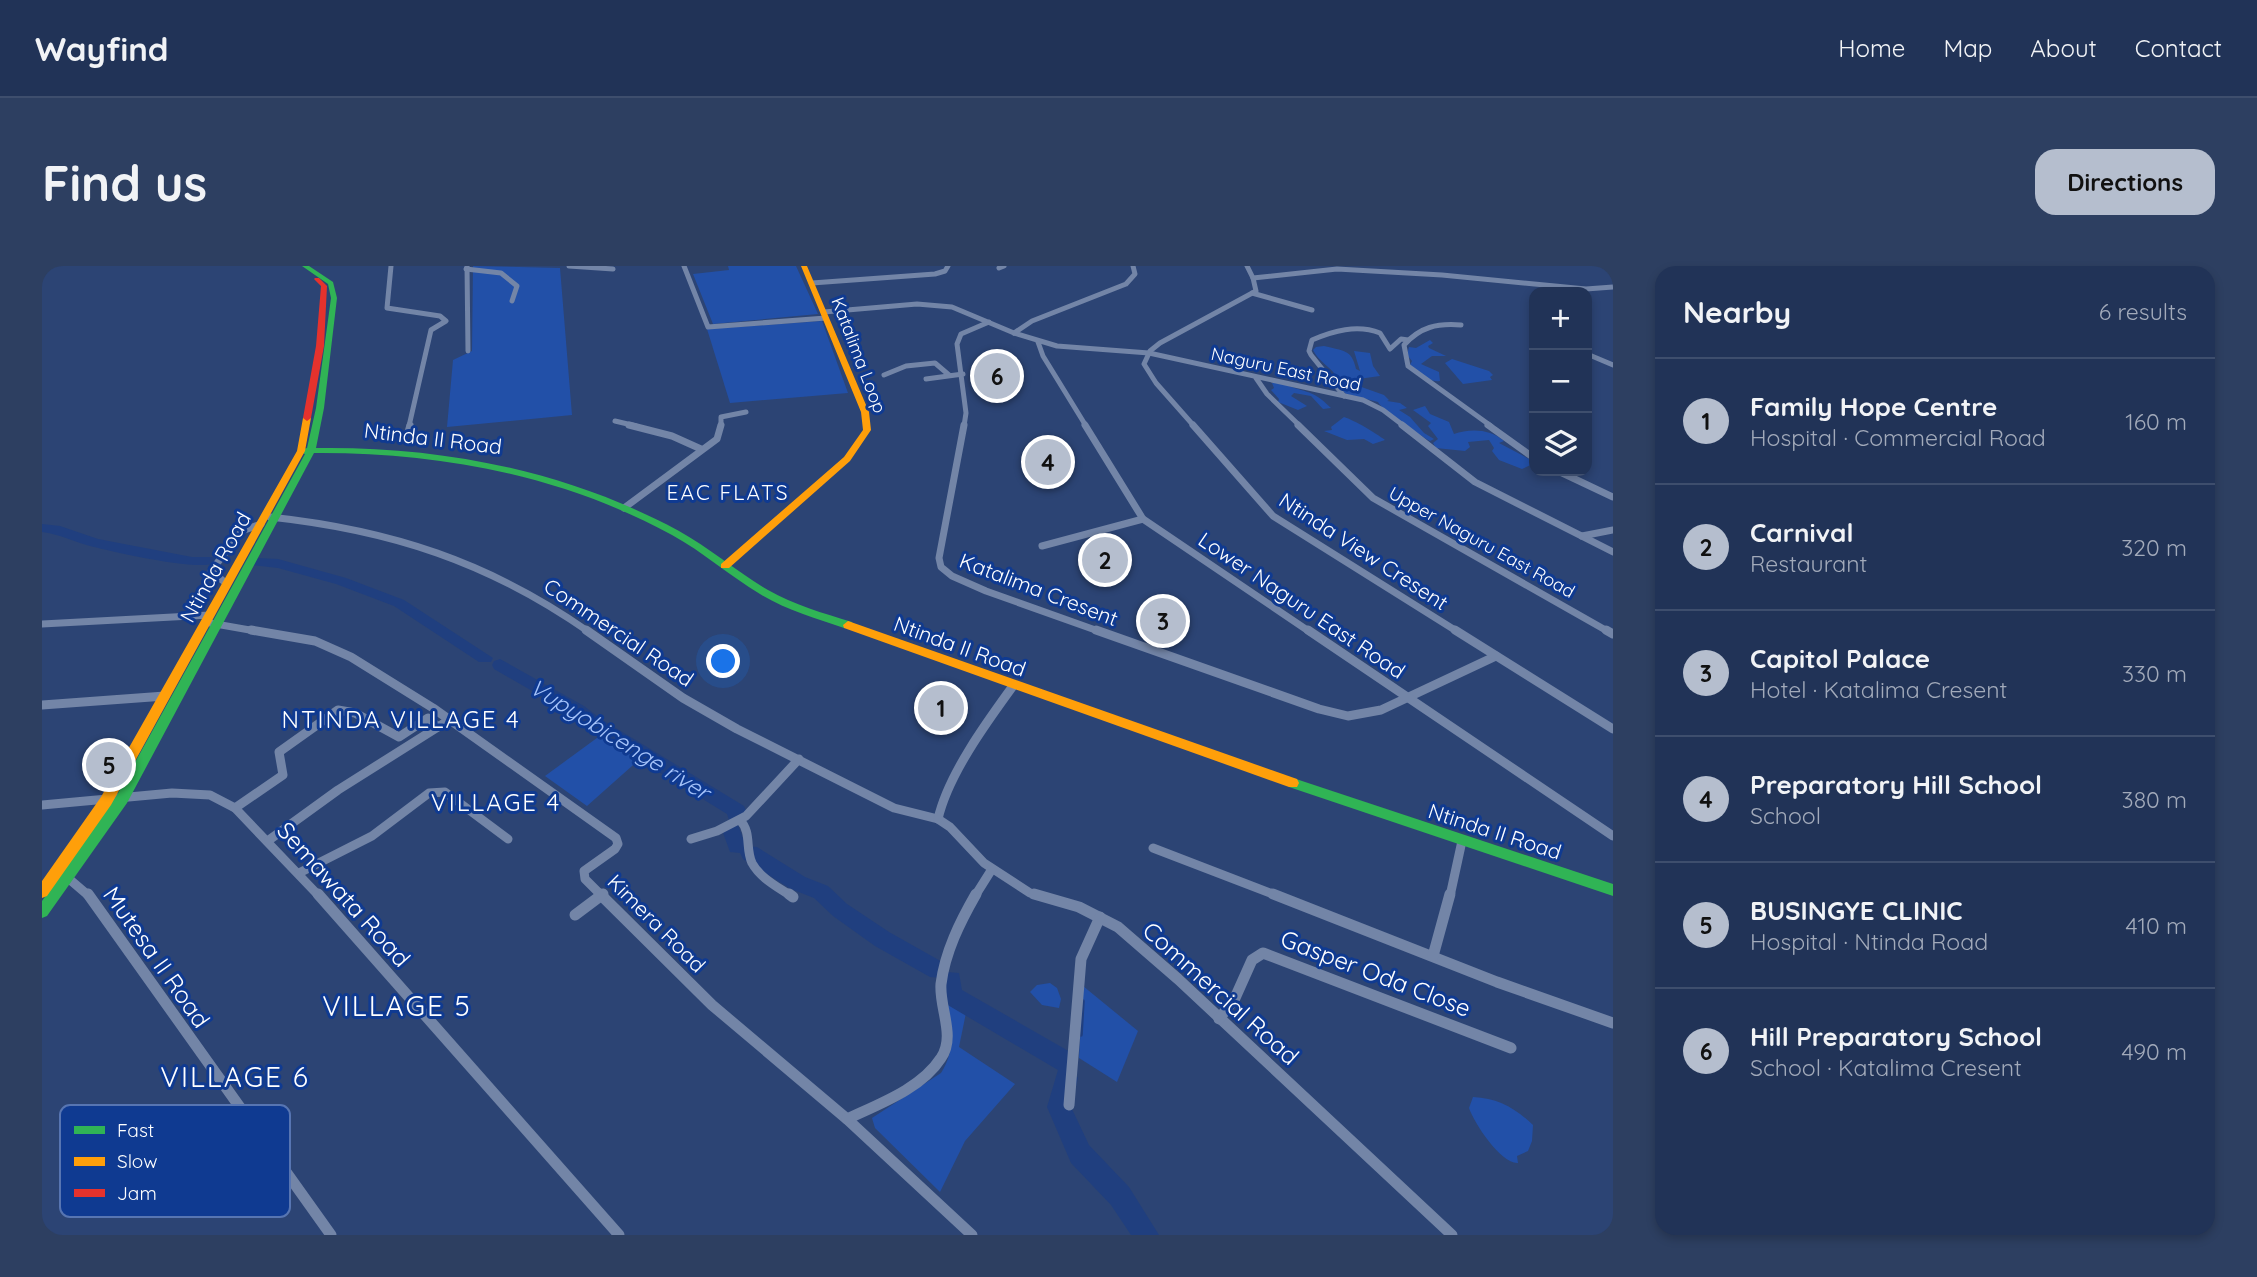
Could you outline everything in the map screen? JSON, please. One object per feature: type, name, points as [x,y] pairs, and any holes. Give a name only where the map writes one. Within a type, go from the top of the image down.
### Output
[{"type":"main road","name":"Ntinda Road","points":[[298,266],[324,286],[320,345],[306,450]]},
{"type":"main road","name":"Ntinda Road","points":[[63,876],[306,450],[322,398],[334,298],[331,283],[305,266]]},
{"type":"main road","name":"Katalima Loop","points":[[725,566],[847,459],[867,429],[865,412],[804,266]]},
{"type":"main road","name":"Ntinda II Road","points":[[306,450],[367,447],[503,466],[542,477],[624,508],[677,534],[757,588],[777,598],[1013,686],[1462,841],[1613,890]]},
{"type":"main road","name":"Ntinda Road","points":[[63,876],[122,800],[228,584],[267,519]]},
{"type":"main road","points":[[42,892],[63,876]]},
{"type":"main road","points":[[42,912],[63,876]]},
{"type":"street","points":[[391,266],[387,308],[405,310],[417,316],[440,316],[446,321],[431,330],[408,432]]},
{"type":"street","points":[[569,266],[613,269]]},
{"type":"street","name":"Naguru East Road","points":[[684,266],[708,327],[928,304],[952,307],[1038,342],[1070,348],[1149,353],[1363,400],[1384,410],[1475,482],[1613,552]]},
{"type":"street","points":[[812,283],[935,274],[945,271],[948,266]]},
{"type":"street","points":[[1014,333],[1032,321],[1126,284],[1135,274],[1133,266]]},
{"type":"street","points":[[1149,353],[1190,326],[1257,289],[1247,266]]},
{"type":"street","points":[[468,351],[466,267],[501,273],[517,286],[512,301]]},
{"type":"street","points":[[1253,278],[1351,270],[1442,275],[1573,288],[1612,288]]},
{"type":"street","points":[[1252,293],[1312,310]]},
{"type":"street","name":"Katalima Cresent","points":[[989,322],[966,331],[958,339],[966,413],[939,558],[941,567],[947,572],[986,591],[1319,709],[1348,716],[1364,715],[1496,656]]},
{"type":"street","points":[[1461,325],[1446,323],[1424,327],[1408,340],[1404,350],[1408,366],[1529,454]]},
{"type":"street","points":[[1344,396],[1311,355],[1309,351],[1312,340],[1332,331],[1347,329],[1378,334],[1386,340],[1390,349],[1401,340],[1408,340]]},
{"type":"street","name":"Lower Naguru East Road","points":[[1038,342],[1043,356],[1143,519],[1613,836]]},
{"type":"street","name":"Ntinda View Cresent","points":[[1149,353],[1144,364],[1156,383],[1273,516],[1613,729]]},
{"type":"street","points":[[1592,356],[1613,365]]},
{"type":"street","points":[[884,375],[906,366],[935,363],[949,375]]},
{"type":"street","points":[[926,379],[963,374]]},
{"type":"street","name":"Upper Naguru East Road","points":[[1256,378],[1267,394],[1373,498],[1613,634]]},
{"type":"street","points":[[624,508],[720,435],[721,417],[746,412]]},
{"type":"street","points":[[615,421],[672,436],[701,449]]},
{"type":"street","points":[[1569,476],[1613,497]]},
{"type":"street","points":[[228,584],[211,571],[242,531],[267,519]]},
{"type":"street","name":"Commercial Road","points":[[267,519],[328,524],[392,538],[450,556],[502,578],[559,611],[683,698],[758,740],[894,808],[938,819],[992,869],[1038,897],[1079,907],[1118,927],[1452,1235]]},
{"type":"street","points":[[1042,546],[1143,519]]},
{"type":"street","points":[[1582,536],[1613,530]]},
{"type":"street","points":[[42,624],[211,620]]},
{"type":"street","name":"Kimera Road","points":[[211,620],[315,641],[380,673],[616,838],[618,844],[615,849],[584,871],[585,879],[603,894],[712,1006],[847,1119],[972,1235]]},
{"type":"street","points":[[938,819],[942,801],[971,749],[1013,686]]},
{"type":"street","points":[[42,705],[165,696]]},
{"type":"street","points":[[235,807],[283,775],[279,752],[338,710],[355,713],[399,737],[428,718],[438,727]]},
{"type":"street","points":[[269,841],[338,790],[449,720]]},
{"type":"street","points":[[691,839],[740,820],[799,759]]},
{"type":"street","points":[[299,873],[372,836],[429,793],[437,791],[445,792],[508,839]]},
{"type":"street","name":"Semawata Road","points":[[42,805],[122,800],[172,793],[210,795],[235,807],[299,873],[615,1233]]},
{"type":"street","points":[[740,820],[747,825],[750,834],[747,848],[757,871],[793,897]]},
{"type":"street","points":[[1433,956],[1442,930],[1462,841]]},
{"type":"street","points":[[1153,848],[1613,1023]]},
{"type":"street","points":[[847,1119],[911,1085],[942,1059],[948,1045],[941,985],[970,903],[992,869]]},
{"type":"street","name":"Mutesa II Road","points":[[63,876],[88,894],[238,1105]]},
{"type":"street","points":[[575,915],[603,894]]},
{"type":"street","points":[[1069,1105],[1082,959],[1100,917]]},
{"type":"street","name":"Gasper Oda Close","points":[[1219,1019],[1230,1006],[1252,960],[1264,953],[1511,1048]]},
{"type":"street","name":"Mutesa II Road","points":[[290,1177],[331,1235]]},
{"type":"shaded area","points":[[473,266],[560,268],[572,415],[447,427],[453,360],[472,351]]},
{"type":"shaded area","points":[[728,266],[796,266],[818,314],[713,324],[693,274],[729,270]]},
{"type":"shaded area","points":[[822,321],[848,393],[730,403],[707,329]]},
{"type":"shaded area","points":[[1430,340],[1433,343],[1429,348],[1446,356],[1432,356],[1421,364],[1439,372],[1440,381],[1420,374],[1410,365],[1412,361],[1407,355],[1409,347],[1416,348]]},
{"type":"shaded area","points":[[1324,346],[1349,354],[1356,369],[1360,371],[1354,351],[1370,353],[1373,366],[1380,376],[1351,380],[1353,384],[1384,395],[1389,400],[1387,401],[1400,403],[1407,408],[1399,410],[1434,439],[1430,441],[1418,434],[1378,402],[1346,394],[1335,383],[1338,378],[1335,374],[1313,350]]},
{"type":"shaded area","points":[[1452,359],[1489,371],[1493,375],[1490,377],[1492,380],[1463,384],[1445,363]]},
{"type":"shaded area","points":[[1280,382],[1312,394],[1331,408],[1323,409],[1311,396],[1294,393],[1291,396],[1307,406],[1298,410],[1278,402],[1279,399],[1271,390],[1274,388],[1272,383]]},
{"type":"shaded area","points":[[1425,406],[1430,414],[1449,422],[1454,434],[1473,430],[1493,434],[1504,441],[1499,443],[1529,459],[1529,466],[1522,469],[1499,460],[1492,451],[1494,448],[1489,440],[1468,442],[1470,447],[1465,451],[1436,448],[1433,443],[1438,439],[1428,426],[1431,423],[1413,410]]},
{"type":"shaded area","points":[[1344,417],[1385,440],[1373,444],[1364,439],[1347,440],[1324,431],[1332,430],[1331,427]]},
{"type":"shaded area","points":[[601,735],[641,758],[587,806],[545,776]]},
{"type":"shaded area","points":[[1050,983],[1057,988],[1061,999],[1059,1008],[1042,1005],[1030,992],[1037,985]]},
{"type":"shaded area","points":[[1083,986],[1138,1031],[1117,1082],[1079,1058]]},
{"type":"shaded area","points":[[945,995],[967,1008],[959,1047],[1015,1084],[965,1141],[940,1192],[875,1128],[872,1118],[941,1073],[951,1044]]},
{"type":"shaded area","points":[[1473,1097],[1506,1105],[1533,1125],[1532,1141],[1528,1151],[1517,1156],[1518,1163],[1504,1157],[1482,1132],[1469,1108]]},
{"type":"waterway","name":"Vupyobicenge river","points":[[42,528],[55,529],[95,543],[192,561],[213,561]]},
{"type":"waterway","name":"Vupyobicenge river","points":[[257,562],[278,564],[341,581],[399,603],[485,658]]},
{"type":"waterway","name":"Vupyobicenge river","points":[[500,665],[659,761],[737,811],[736,815]]},
{"type":"waterway","name":"Vupyobicenge river","points":[[731,830],[737,846]]},
{"type":"waterway","name":"Vupyobicenge river","points":[[750,853],[798,883],[821,892],[840,910],[882,939],[937,970]]},
{"type":"waterway","name":"Vupyobicenge river","points":[[951,980],[954,997],[1064,1061]]},
{"type":"waterway","points":[[1081,1035],[1083,1001]]},
{"type":"waterway","name":"Vupyobicenge river","points":[[1066,1078],[1059,1107],[1080,1154],[1120,1196],[1146,1235]]},
{"type":"traffic: fast","points":[[42,912],[122,799],[311,450],[320,408],[334,298],[331,283],[305,266]]},
{"type":"traffic: fast","points":[[301,451],[350,450],[446,458],[540,478],[631,511],[675,533],[774,597],[848,625]]},
{"type":"traffic: fast","points":[[1293,783],[1613,890]]},
{"type":"traffic: slow","points":[[725,566],[847,459],[867,430],[865,412],[804,266]]},
{"type":"traffic: slow","points":[[42,892],[106,801],[301,451],[307,418]]},
{"type":"traffic: slow","points":[[848,625],[1293,783]]},
{"type":"traffic: jam","points":[[307,418],[320,346],[324,286],[317,279]]},
{"type":"place","name":"Hill Preparatory School","points":[[997,376]]},
{"type":"place","name":"Preparatory Hill School","points":[[1048,462]]},
{"type":"place","name":"Carnival","points":[[1105,560]]},
{"type":"place","name":"Capitol Palace","points":[[1163,621]]},
{"type":"place","name":"Family Hope Centre","points":[[941,708]]},
{"type":"place","name":"BUSINGYE CLINIC","points":[[109,765]]},
{"type":"district","name":"EAC FLATS","points":[[728,492]]},
{"type":"district","name":"NTINDA VILLAGE 4","points":[[401,719]]},
{"type":"district","name":"VILLAGE 4","points":[[496,802]]},
{"type":"district","name":"VILLAGE 5","points":[[397,1005]]},
{"type":"district","name":"VILLAGE 6","points":[[235,1076]]}]
